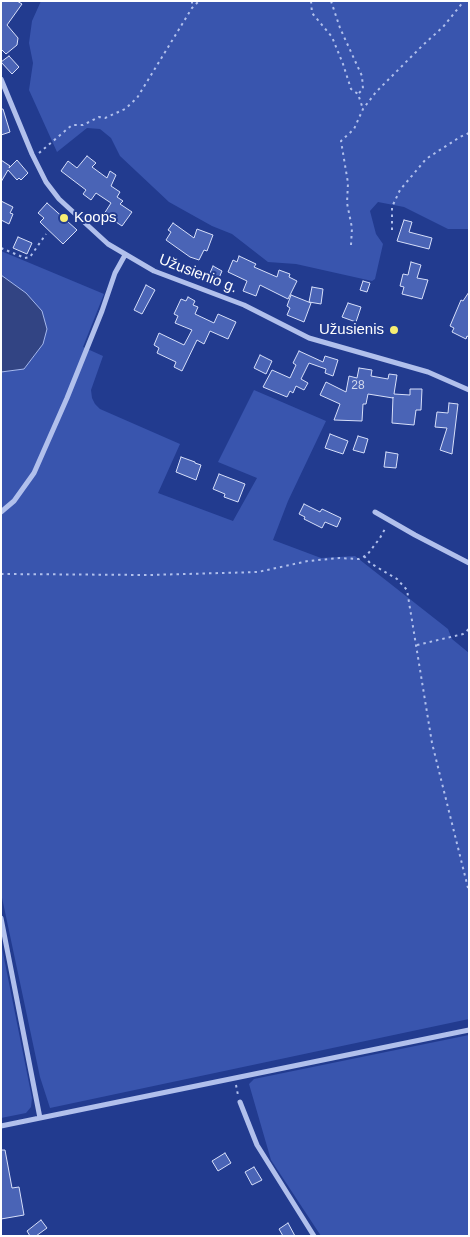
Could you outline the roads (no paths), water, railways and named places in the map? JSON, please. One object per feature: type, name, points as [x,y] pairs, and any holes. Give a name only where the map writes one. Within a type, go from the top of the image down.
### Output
[{"type":"street","name":"Užusienio g.","points":[[1,79],[46,182],[59,199],[90,229],[125,255],[154,271],[244,306],[309,338],[428,372],[469,390]]},
{"type":"street","points":[[1,512],[14,500],[34,473],[102,312],[115,273],[125,255]]},
{"type":"street","points":[[375,512],[469,563]]},
{"type":"street","points":[[1,918],[40,1118]]},
{"type":"street","points":[[1,1126],[469,1030]]},
{"type":"street","points":[[240,1102],[257,1145],[314,1236]]},
{"type":"place","name":"Koops","points":[[64,218]]},
{"type":"place","name":"Užusienis","points":[[394,330]]}]
